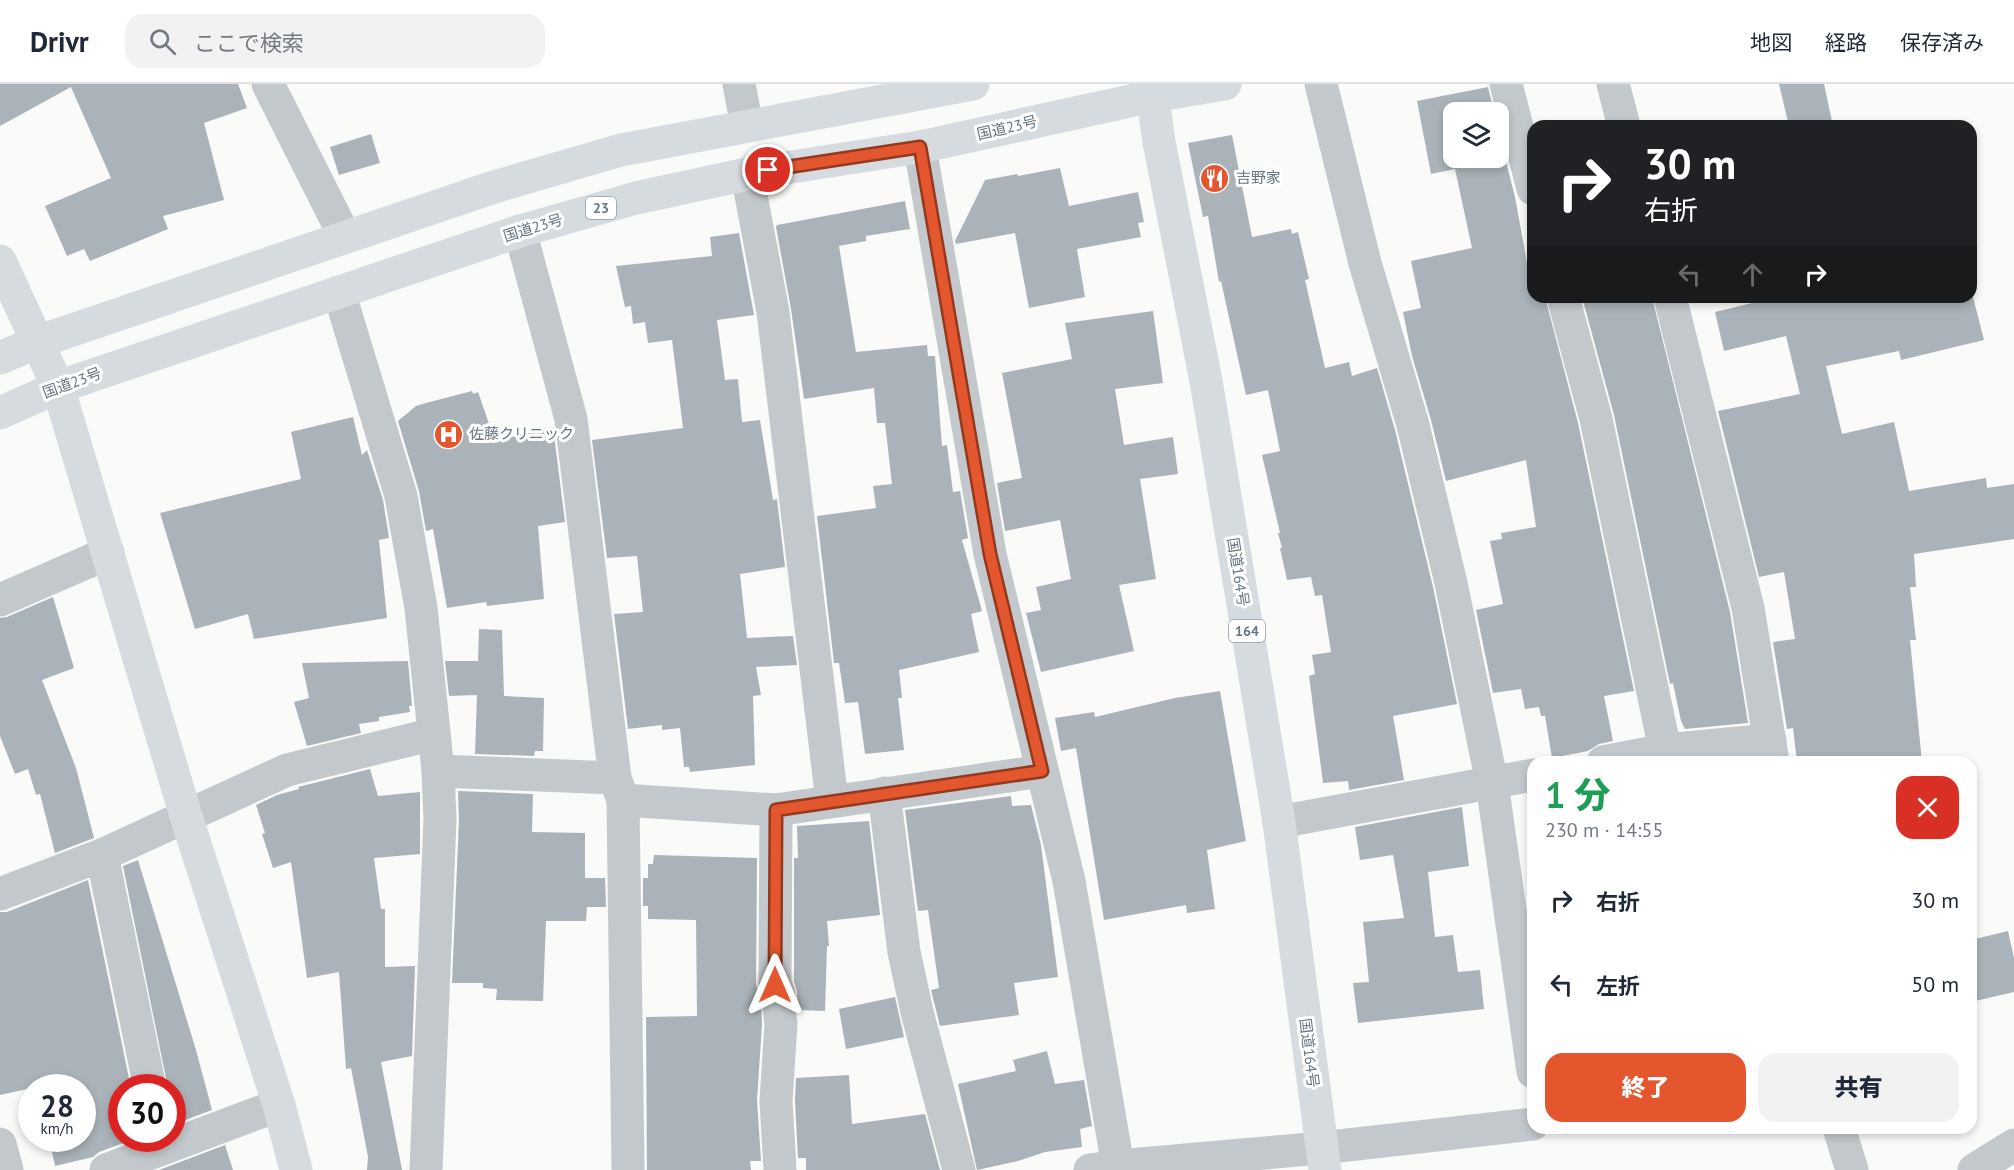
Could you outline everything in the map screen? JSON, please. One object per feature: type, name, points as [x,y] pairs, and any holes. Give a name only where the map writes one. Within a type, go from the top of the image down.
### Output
[{"type":"main road","points":[[0,358],[37,342],[494,187],[621,150],[973,84]]},
{"type":"main road","name":"国道23号","points":[[0,413],[58,387],[339,292],[520,231],[636,198],[747,174],[920,147],[1152,90],[1225,84]]},
{"type":"main road","name":"国道164号","points":[[1152,90],[1159,142],[1206,381],[1279,822],[1323,1159]]},
{"type":"main road","points":[[0,261],[58,387],[186,816],[279,1105],[296,1170]]},
{"type":"street","points":[[268,84],[345,237]]},
{"type":"street","points":[[739,84],[747,126]]},
{"type":"street","points":[[1321,84],[1365,263],[1418,448],[1451,583],[1492,783],[1527,1030]]},
{"type":"street","points":[[1506,84],[1527,166]]},
{"type":"street","points":[[1613,84],[1622,120]]},
{"type":"street","points":[[920,147],[990,554],[1069,881],[1104,1168],[1323,1159],[1527,1125]]},
{"type":"street","points":[[747,174],[773,312],[832,801]]},
{"type":"street","points":[[520,231],[571,419],[619,789],[628,1170]]},
{"type":"street","points":[[339,292],[401,496],[421,608],[438,771],[440,819],[426,1170]]},
{"type":"street","points":[[1565,303],[1596,418],[1665,750]]},
{"type":"street","points":[[1634,756],[1665,750],[1772,751],[1748,608],[1672,303]]},
{"type":"street","points":[[0,600],[108,553]]},
{"type":"street","points":[[0,894],[102,855],[287,770],[434,734]]},
{"type":"street","points":[[438,771],[619,789],[776,810],[1042,771]]},
{"type":"street","points":[[1279,822],[1527,776]]},
{"type":"street","points":[[884,793],[904,952],[917,1012],[959,1170]]},
{"type":"street","points":[[776,810],[775,985],[779,992],[781,1023],[776,1101],[780,1170]]},
{"type":"street","points":[[102,855],[147,1074]]},
{"type":"street","points":[[186,1143],[279,1105]]},
{"type":"street","points":[[1841,1134],[1852,1170]]},
{"type":"street","points":[[0,1144],[7,1170]]},
{"type":"street","points":[[1974,1170],[2014,1145]]},
{"type":"street","points":[[106,1170],[164,1152]]},
{"type":"building","points":[[0,84],[238,84],[247,108],[204,123],[224,200],[163,216],[168,229],[90,261],[84,249],[67,256],[45,206],[111,178],[71,87],[0,126]]},
{"type":"building","points":[[1779,84],[1824,84],[1832,120],[1788,120]]},
{"type":"building","points":[[1488,87],[1492,102],[1443,102],[1443,168],[1508,168],[1527,263],[1527,303],[1547,303],[1578,423],[1634,691],[1604,696],[1613,741],[1599,744],[1588,751],[1552,756],[1545,716],[1541,716],[1539,707],[1525,709],[1521,689],[1493,693],[1476,610],[1503,604],[1490,541],[1502,539],[1501,533],[1536,527],[1526,460],[1446,481],[1412,356],[1403,312],[1421,308],[1411,261],[1472,248],[1455,169],[1431,174],[1417,101]]},
{"type":"building","points":[[371,134],[380,163],[339,175],[330,147]]},
{"type":"building","points":[[1232,135],[1252,237],[1291,229],[1292,234],[1298,232],[1309,279],[1305,280],[1325,368],[1349,362],[1352,376],[1377,368],[1395,430],[1433,587],[1457,704],[1393,716],[1404,780],[1349,790],[1348,781],[1323,783],[1309,676],[1315,674],[1312,655],[1331,652],[1322,595],[1315,596],[1311,577],[1287,580],[1280,548],[1282,548],[1278,533],[1280,533],[1262,455],[1280,451],[1268,390],[1246,395],[1221,281],[1219,282],[1208,216],[1203,217],[1188,143]]},
{"type":"building","points":[[1060,168],[1069,206],[1138,192],[1144,222],[1138,223],[1141,237],[1077,249],[1085,297],[1029,308],[1015,233],[956,244],[955,241],[985,180]]},
{"type":"building","points":[[905,201],[910,229],[866,236],[866,241],[839,246],[856,352],[927,345],[928,356],[935,356],[942,446],[947,445],[953,492],[960,491],[968,538],[962,540],[982,611],[971,614],[979,652],[899,670],[902,698],[898,698],[904,750],[865,754],[858,702],[845,703],[839,663],[834,663],[817,516],[876,508],[873,486],[892,484],[885,423],[877,423],[874,388],[804,399],[776,227]]},
{"type":"building","points":[[739,233],[754,315],[717,320],[725,380],[738,379],[742,422],[760,420],[773,500],[777,499],[785,567],[740,574],[747,638],[793,636],[797,665],[756,667],[761,695],[753,696],[755,765],[690,772],[689,767],[684,767],[680,728],[662,730],[662,725],[628,729],[614,614],[643,612],[637,556],[607,558],[592,440],[683,428],[672,340],[648,343],[645,322],[633,324],[631,306],[625,307],[616,266],[712,256],[710,237]]},
{"type":"building","points":[[1584,303],[1653,303],[1730,612],[1748,723],[1685,729],[1681,721],[1673,683],[1670,684],[1614,415]]},
{"type":"building","points":[[1752,303],[1975,303],[1984,340],[1901,360],[1899,351],[1826,366],[1842,434],[1894,422],[1909,491],[1986,478],[1987,488],[2014,484],[2014,539],[1914,554],[1916,587],[1910,587],[1916,640],[1910,640],[1921,756],[1796,756],[1793,728],[1787,729],[1773,642],[1795,639],[1784,572],[1759,577],[1718,411],[1800,394],[1786,336],[1724,351],[1715,312]]},
{"type":"building","points":[[1153,311],[1163,383],[1115,389],[1124,445],[1173,437],[1178,474],[1140,479],[1156,579],[1119,585],[1134,651],[1041,672],[1026,613],[1041,610],[1036,587],[1071,579],[1060,520],[1005,531],[997,483],[1022,478],[1002,373],[1072,359],[1065,323]]},
{"type":"building","points":[[472,391],[473,394],[478,392],[495,441],[553,427],[565,522],[538,526],[544,599],[487,606],[486,602],[447,608],[433,529],[426,531],[419,491],[398,421],[416,406]]},
{"type":"building","points":[[353,417],[362,455],[367,450],[383,500],[389,538],[379,540],[387,618],[254,639],[248,614],[195,629],[160,513],[301,479],[291,432]]},
{"type":"building","points":[[53,597],[74,668],[42,680],[76,768],[94,838],[55,853],[40,794],[36,795],[28,769],[15,774],[0,736],[0,618]]},
{"type":"building","points":[[479,629],[502,630],[504,696],[544,698],[543,751],[535,751],[534,756],[475,754],[477,695],[449,696],[445,661],[478,661]]},
{"type":"building","points":[[408,661],[412,706],[409,706],[410,712],[379,717],[379,721],[359,724],[361,733],[307,746],[294,702],[309,698],[302,663]]},
{"type":"building","points":[[1220,691],[1246,841],[1207,850],[1215,909],[1187,913],[1186,905],[1104,920],[1076,748],[1061,751],[1055,718],[1094,712],[1095,717],[1175,698]]},
{"type":"building","points":[[370,769],[378,796],[420,792],[420,854],[374,858],[381,909],[385,909],[385,967],[415,966],[412,1056],[381,1062],[402,1170],[367,1170],[368,1157],[351,1068],[346,1069],[339,972],[307,978],[291,862],[273,868],[256,805],[277,795],[299,789],[298,787]]},
{"type":"building","points":[[458,791],[533,794],[532,832],[585,833],[585,878],[605,878],[606,907],[587,907],[586,921],[546,921],[543,1001],[496,1000],[497,989],[483,988],[483,983],[452,983],[459,820]]},
{"type":"building","points":[[1011,796],[1012,806],[1031,805],[1041,845],[1058,977],[1014,983],[1019,1015],[940,1026],[931,990],[939,988],[928,910],[918,911],[905,810]]},
{"type":"building","points":[[1462,807],[1469,866],[1428,872],[1435,937],[1453,935],[1458,972],[1480,970],[1484,1009],[1358,1023],[1353,983],[1369,982],[1363,922],[1404,918],[1393,855],[1360,860],[1355,827]]},
{"type":"building","points":[[869,821],[880,915],[827,921],[829,946],[827,946],[825,1011],[798,1010],[794,981],[794,858],[798,858],[797,826]]},
{"type":"building","points":[[654,855],[757,858],[756,985],[761,1000],[762,1024],[757,1100],[761,1161],[750,1161],[751,1170],[647,1170],[646,1017],[697,1016],[696,920],[648,919],[648,906],[643,906],[643,878],[648,878],[648,864],[653,864]]},
{"type":"building","points":[[138,860],[212,1110],[186,1120],[186,1074],[165,1074],[123,866]]},
{"type":"building","points":[[88,880],[128,1074],[108,1074],[108,1149],[93,1157],[55,1166],[52,1152],[96,1152],[96,1074],[18,1074],[18,1091],[0,1095],[0,912],[7,912]]},
{"type":"building","points":[[2008,931],[2014,958],[2014,992],[1977,1001],[1977,939]]},
{"type":"building","points":[[895,997],[904,1037],[846,1049],[839,1009]]},
{"type":"building","points":[[1047,1051],[1055,1084],[1084,1080],[1092,1126],[1080,1129],[1082,1147],[1045,1152],[977,1170],[958,1084],[1016,1071],[1013,1060]]},
{"type":"building","points":[[849,1075],[852,1124],[925,1114],[940,1170],[806,1170],[806,1158],[798,1158],[796,1078]]},
{"type":"building","points":[[225,1145],[233,1170],[159,1170]]},
{"type":"place","name":"吉野家","points":[[1215,178]]},
{"type":"place","name":"佐藤クリニック","points":[[448,434]]},
{"type":"route","points":[[768,170],[920,147],[990,554],[1042,771],[776,810],[775,985]]}]
